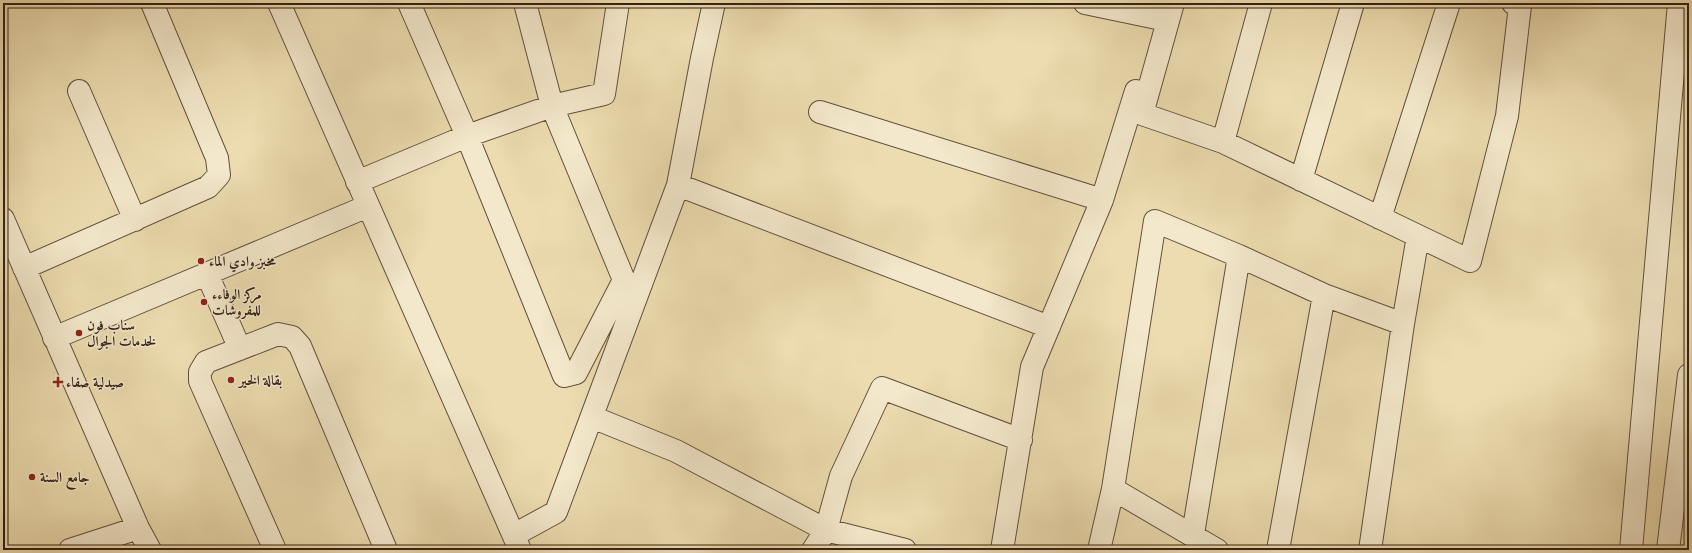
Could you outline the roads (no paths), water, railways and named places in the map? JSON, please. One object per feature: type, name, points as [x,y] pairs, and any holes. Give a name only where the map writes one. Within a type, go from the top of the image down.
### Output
[{"type":"street","points":[[24,268],[208,187],[219,175],[217,158],[152,3]]},
{"type":"street","points":[[279,3],[517,543],[556,512],[678,185],[714,3]]},
{"type":"street","points":[[410,3],[467,136],[564,376],[576,373],[624,280],[552,106],[525,3]]},
{"type":"street","points":[[357,182],[467,136],[552,106],[604,94],[618,3]]},
{"type":"street","points":[[1002,550],[1032,367],[1102,200],[1159,11],[1085,3]]},
{"type":"street","points":[[1173,3],[1142,114],[1223,142],[1470,261],[1507,116],[1518,4]]},
{"type":"street","points":[[1223,142],[1261,3]]},
{"type":"street","points":[[1301,180],[1353,3]]},
{"type":"street","points":[[1380,218],[1449,3]]},
{"type":"street","points":[[1631,550],[1679,3]]},
{"type":"street","points":[[79,91],[135,220]]},
{"type":"street","points":[[820,112],[1102,200]]},
{"type":"street","points":[[678,185],[1049,328]]},
{"type":"street","points":[[54,338],[368,206]]},
{"type":"street","points":[[3,219],[138,528],[150,550]]},
{"type":"street","points":[[1100,550],[1113,489],[1155,221],[1238,256],[1324,295],[1403,324]]},
{"type":"street","points":[[1370,550],[1403,324],[1418,236]]},
{"type":"street","points":[[1192,534],[1238,256]]},
{"type":"street","points":[[207,274],[240,349]]},
{"type":"street","points":[[1278,550],[1324,295]]},
{"type":"street","points":[[274,550],[200,381],[200,372],[206,362],[278,334],[292,337],[300,346],[386,550]]},
{"type":"street","points":[[1668,550],[1689,375]]},
{"type":"street","points":[[813,550],[826,530],[841,476],[882,388],[1021,440]]},
{"type":"street","points":[[592,418],[676,451],[826,530],[905,550]]},
{"type":"street","points":[[1113,489],[1217,550]]},
{"type":"street","points":[[70,550],[138,528]]},
{"type":"place","name":"مخبز وادي الماء","points":[[201,261]]},
{"type":"place","name":"مركز الوفاءء للمفروشات","points":[[204,302]]},
{"type":"place","name":"سناب فون لخدمات الجوال","points":[[79,333]]},
{"type":"place","name":"بقالة الخير","points":[[231,380]]},
{"type":"place","name":"صيدلية صفاء","points":[[58,382]]},
{"type":"place","name":"جامع السنة","points":[[32,477]]}]
